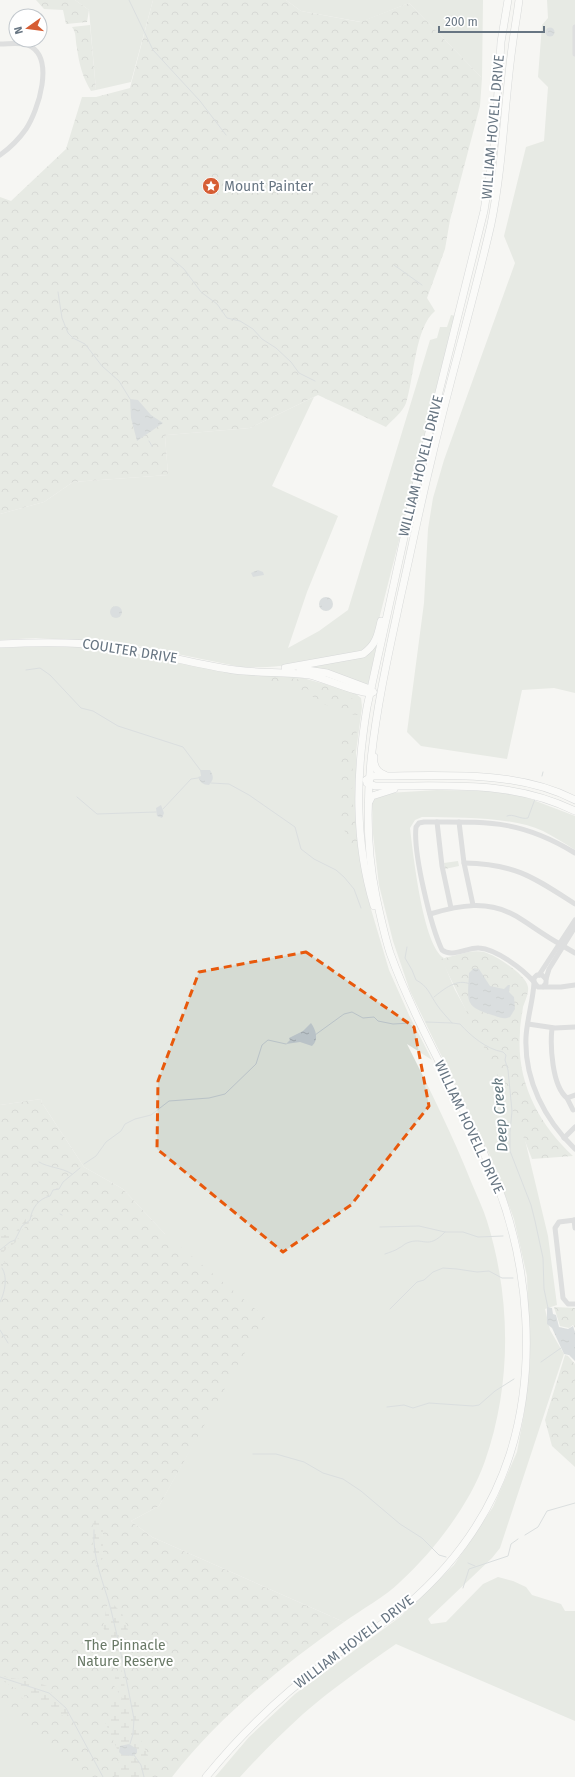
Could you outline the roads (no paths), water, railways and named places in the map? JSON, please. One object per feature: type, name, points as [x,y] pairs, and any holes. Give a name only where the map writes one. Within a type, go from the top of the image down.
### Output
[{"type":"main road","name":"WILLIAM HOVELL DRIVE","points":[[384,932],[376,912],[365,871],[360,835],[359,771],[361,742],[412,500],[484,211],[495,139],[501,42],[508,0]]},
{"type":"main road","name":"WILLIAM HOVELL DRIVE","points":[[206,1777],[245,1732],[296,1686],[328,1660],[408,1604],[446,1566],[464,1544],[481,1519],[496,1491],[517,1430],[525,1372],[526,1346],[523,1293],[514,1241],[497,1185],[484,1154],[407,996],[389,950],[384,932],[372,866],[368,781],[378,702],[431,460],[492,220],[502,151],[512,49],[519,0]]},
{"type":"main road","points":[[285,668],[356,656],[363,654],[373,645],[377,637],[412,500]]},
{"type":"main road","points":[[378,702],[371,692],[377,688],[393,618],[398,610]]},
{"type":"main road","name":"COULTER DRIVE","points":[[0,644],[56,642],[114,646],[228,669],[296,673],[312,676],[360,692],[371,692]]},
{"type":"main road","name":"COULTER DRIVE","points":[[260,672],[285,668],[308,669],[328,673],[371,692]]},
{"type":"main road","points":[[360,692],[364,705],[361,721],[361,742]]},
{"type":"main road","points":[[374,735],[374,763],[380,773],[386,776]]},
{"type":"main road","points":[[359,771],[373,786],[491,787],[510,789],[551,800],[575,811]]},
{"type":"main road","points":[[359,792],[368,781],[386,776],[504,778],[539,785],[575,800]]},
{"type":"main road","points":[[368,804],[372,796],[399,786]]},
{"type":"street","points":[[575,27],[575,54]]},
{"type":"street","points":[[0,44],[17,43],[32,48],[40,59],[42,74],[41,93],[31,120],[19,138],[0,155]]},
{"type":"street","points":[[437,822],[442,866],[451,908]]},
{"type":"street","points":[[460,822],[464,863],[474,905]]},
{"type":"street","points":[[575,853],[557,842],[528,829],[496,823],[419,823],[416,829],[420,870],[430,914],[441,948],[444,952],[448,953],[471,948],[483,948],[493,952],[525,972],[537,987],[575,985]]},
{"type":"street","points":[[464,863],[491,864],[517,870],[535,878],[575,904]]},
{"type":"street","points":[[430,914],[451,908],[474,905],[494,907],[508,912],[575,953]]},
{"type":"street","points":[[533,997],[546,983],[549,969],[575,920]]},
{"type":"street","points":[[575,927],[539,975],[535,977],[528,1024],[527,1053],[533,1084],[546,1113],[564,1138],[575,1149]]},
{"type":"street","points":[[525,972],[544,976],[558,987]]},
{"type":"street","points":[[528,1024],[552,1028],[575,1027]]},
{"type":"street","points":[[552,1028],[551,1049],[553,1067],[559,1085],[573,1110]]},
{"type":"street","points":[[567,1098],[575,1095]]},
{"type":"street","points":[[564,1138],[575,1127]]},
{"type":"street","points":[[575,1228],[575,1220],[559,1222],[555,1228],[563,1298],[568,1304],[575,1304]]},
{"type":"water","points":[[550,27],[555,32],[550,37],[545,32]]},
{"type":"water","points":[[130,399],[138,400],[151,415],[163,423],[137,441],[131,418]]},
{"type":"water","points":[[258,570],[263,572],[264,575],[253,577],[251,573]]},
{"type":"water","points":[[323,597],[329,597],[333,601],[333,607],[329,611],[323,611],[319,607],[319,601]]},
{"type":"water","points":[[116,606],[120,608],[122,612],[120,616],[116,618],[112,616],[110,612],[112,608]]},
{"type":"water","points":[[200,770],[210,770],[213,778],[209,785],[203,784],[198,777],[201,776]]},
{"type":"water","points":[[161,805],[164,813],[162,818],[157,816],[156,808]]},
{"type":"water","points":[[474,968],[479,969],[490,986],[504,989],[510,985],[509,992],[514,997],[515,1009],[510,1017],[499,1017],[483,1012],[472,1005],[469,1001],[469,973]]},
{"type":"water","points":[[311,1023],[316,1035],[316,1041],[312,1046],[300,1042],[286,1044],[290,1040],[289,1038],[303,1031]]},
{"type":"water","points":[[547,1307],[552,1308],[553,1314],[556,1315],[559,1327],[568,1329],[573,1326],[575,1332],[575,1361],[569,1355],[564,1354],[552,1328],[547,1324]]},
{"type":"water","points":[[129,1744],[137,1749],[137,1753],[133,1756],[122,1755],[119,1752],[120,1746]]},
{"type":"waterway","points":[[129,0],[153,50],[200,101],[226,135]]},
{"type":"waterway","points":[[171,258],[184,269],[201,292],[217,304],[227,318],[240,321],[253,329],[262,339],[276,348],[291,362],[299,373],[315,381]]},
{"type":"waterway","points":[[394,265],[422,285]]},
{"type":"waterway","points":[[58,292],[62,318],[68,333],[73,338],[85,344],[102,366],[119,381],[130,399]]},
{"type":"waterway","points":[[149,441],[152,446]]},
{"type":"waterway","points":[[26,670],[40,668],[50,675],[81,708],[93,711],[118,726],[183,747],[201,771]]},
{"type":"waterway","points":[[542,776],[543,772]]},
{"type":"waterway","name":"Deep Creek","points":[[163,809],[191,779],[198,778]]},
{"type":"waterway","name":"Deep Creek","points":[[211,783],[229,784],[249,795],[295,827],[301,849],[314,859],[336,870],[344,877],[354,889],[361,908]]},
{"type":"waterway","name":"Deep Creek","points":[[77,797],[97,814],[156,812]]},
{"type":"waterway","points":[[507,816],[512,815],[528,818],[535,799]]},
{"type":"waterway","name":"Deep Creek","points":[[407,947],[405,958],[416,980],[426,988],[452,1023],[460,1024],[479,1041],[491,1048],[503,1052],[506,1055],[505,1060],[508,1070],[512,1111],[510,1151],[531,1205],[535,1221],[543,1258],[544,1289],[548,1308]]},
{"type":"waterway","points":[[434,997],[456,983],[460,982],[470,984]]},
{"type":"waterway","points":[[315,1035],[344,1014],[352,1012],[363,1018],[374,1017],[378,1021],[393,1024],[411,1023]]},
{"type":"waterway","points":[[426,1022],[452,1023]]},
{"type":"waterway","points":[[84,1164],[96,1156],[106,1142],[121,1131],[125,1124],[135,1119],[151,1115],[169,1101],[209,1098],[225,1094],[256,1064],[262,1045],[268,1040],[286,1044]]},
{"type":"waterway","points":[[39,1162],[72,1174]]},
{"type":"waterway","points":[[0,1250],[15,1240],[22,1226],[30,1220],[36,1205],[42,1199],[50,1196],[53,1190],[59,1189],[63,1182],[80,1168]]},
{"type":"waterway","points":[[380,1227],[419,1226],[445,1232],[463,1232],[478,1237],[503,1236]]},
{"type":"waterway","points":[[385,1254],[413,1241],[434,1241],[445,1232]]},
{"type":"waterway","points":[[0,1302],[5,1285],[5,1276],[2,1268]]},
{"type":"waterway","points":[[390,1309],[417,1282],[424,1280],[433,1272],[443,1268],[477,1272],[489,1271],[502,1278],[513,1278]]},
{"type":"waterway","points":[[0,1330],[8,1343]]},
{"type":"waterway","points":[[541,1362],[561,1348]]},
{"type":"waterway","points":[[387,1407],[404,1405],[413,1408],[429,1403],[473,1406],[479,1405],[495,1391],[514,1379]]},
{"type":"waterway","points":[[253,1454],[276,1454],[304,1462],[323,1473],[343,1479],[361,1491],[400,1524],[422,1538],[439,1555],[446,1557]]},
{"type":"waterway","points":[[525,1535],[538,1527],[547,1511],[575,1503]]},
{"type":"waterway","points":[[94,1530],[95,1551],[99,1571],[111,1610],[134,1719],[133,1734],[130,1744]]},
{"type":"waterway","points":[[463,1588],[469,1569],[508,1556],[511,1544],[518,1539]]},
{"type":"waterway","points":[[468,1563],[475,1566]]},
{"type":"waterway","points":[[0,1677],[49,1693],[66,1708],[103,1777]]},
{"type":"waterway","points":[[134,1755],[141,1765],[144,1777]]},
{"type":"place","name":"Mount Painter","points":[[211,186]]},
{"type":"park label","name":"The Pinnacle Nature Reserve","points":[[125,1654]]}]
